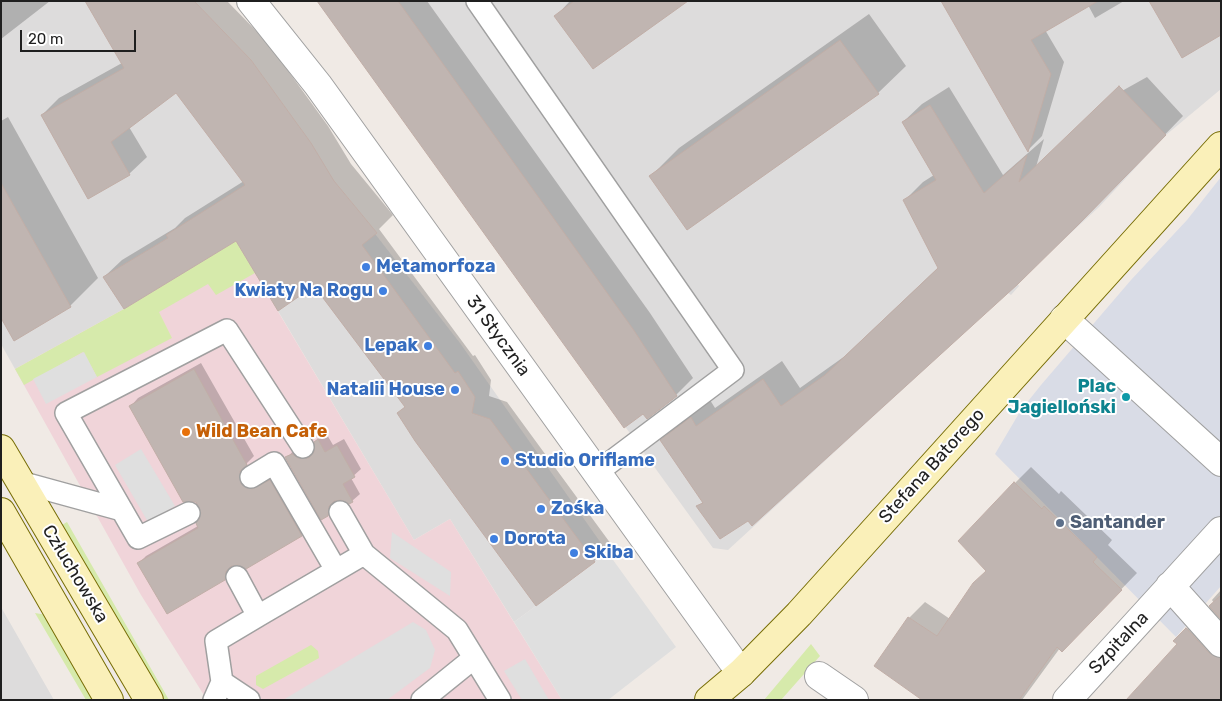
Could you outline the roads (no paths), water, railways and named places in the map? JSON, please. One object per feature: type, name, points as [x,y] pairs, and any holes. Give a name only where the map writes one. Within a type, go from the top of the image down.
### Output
[{"type":"street","name":"31 Stycznia","points":[[252,1],[318,85],[741,673]]},
{"type":"street","name":"Stefana Batorego","points":[[709,700],[741,673],[806,606],[1221,146]]},
{"type":"street","points":[[1064,319],[1221,462]]},
{"type":"street","name":"Człuchowska","points":[[1,448],[149,700]]},
{"type":"street","name":"Człuchowska","points":[[1,512],[109,700]]},
{"type":"street","points":[[1221,531],[1170,586],[1221,642]]},
{"type":"street","name":"Szpitalna","points":[[1067,700],[1170,586]]},
{"type":"street","points":[[819,676],[854,700]]},
{"type":"lane","points":[[477,1],[733,370],[596,473]]},
{"type":"lane","points":[[189,513],[138,538],[66,413],[227,330],[303,447]]},
{"type":"lane","points":[[251,477],[274,463],[336,570]]},
{"type":"lane","points":[[20,482],[122,510]]},
{"type":"lane","points":[[340,512],[364,554],[457,630],[500,700]]},
{"type":"lane","points":[[250,700],[218,691],[216,641],[364,554]]},
{"type":"lane","points":[[237,577],[258,616]]},
{"type":"lane","points":[[422,700],[474,658]]},
{"type":"place","name":"Metamorfoza","points":[[366,267]]},
{"type":"place","name":"Kwiaty Na Rogu","points":[[383,291]]},
{"type":"place","name":"Lepak","points":[[428,346]]},
{"type":"place","name":"Natalii House","points":[[455,390]]},
{"type":"place","name":"Plac Jagielloński","points":[[1126,397]]},
{"type":"place","name":"Wild Bean Cafe","points":[[186,432]]},
{"type":"place","name":"Studio Oriflame","points":[[505,461]]},
{"type":"place","name":"Zośka","points":[[541,509]]},
{"type":"place","name":"Santander","points":[[1060,523]]},
{"type":"place","name":"Dorota","points":[[494,539]]},
{"type":"place","name":"Skiba","points":[[574,553]]}]
